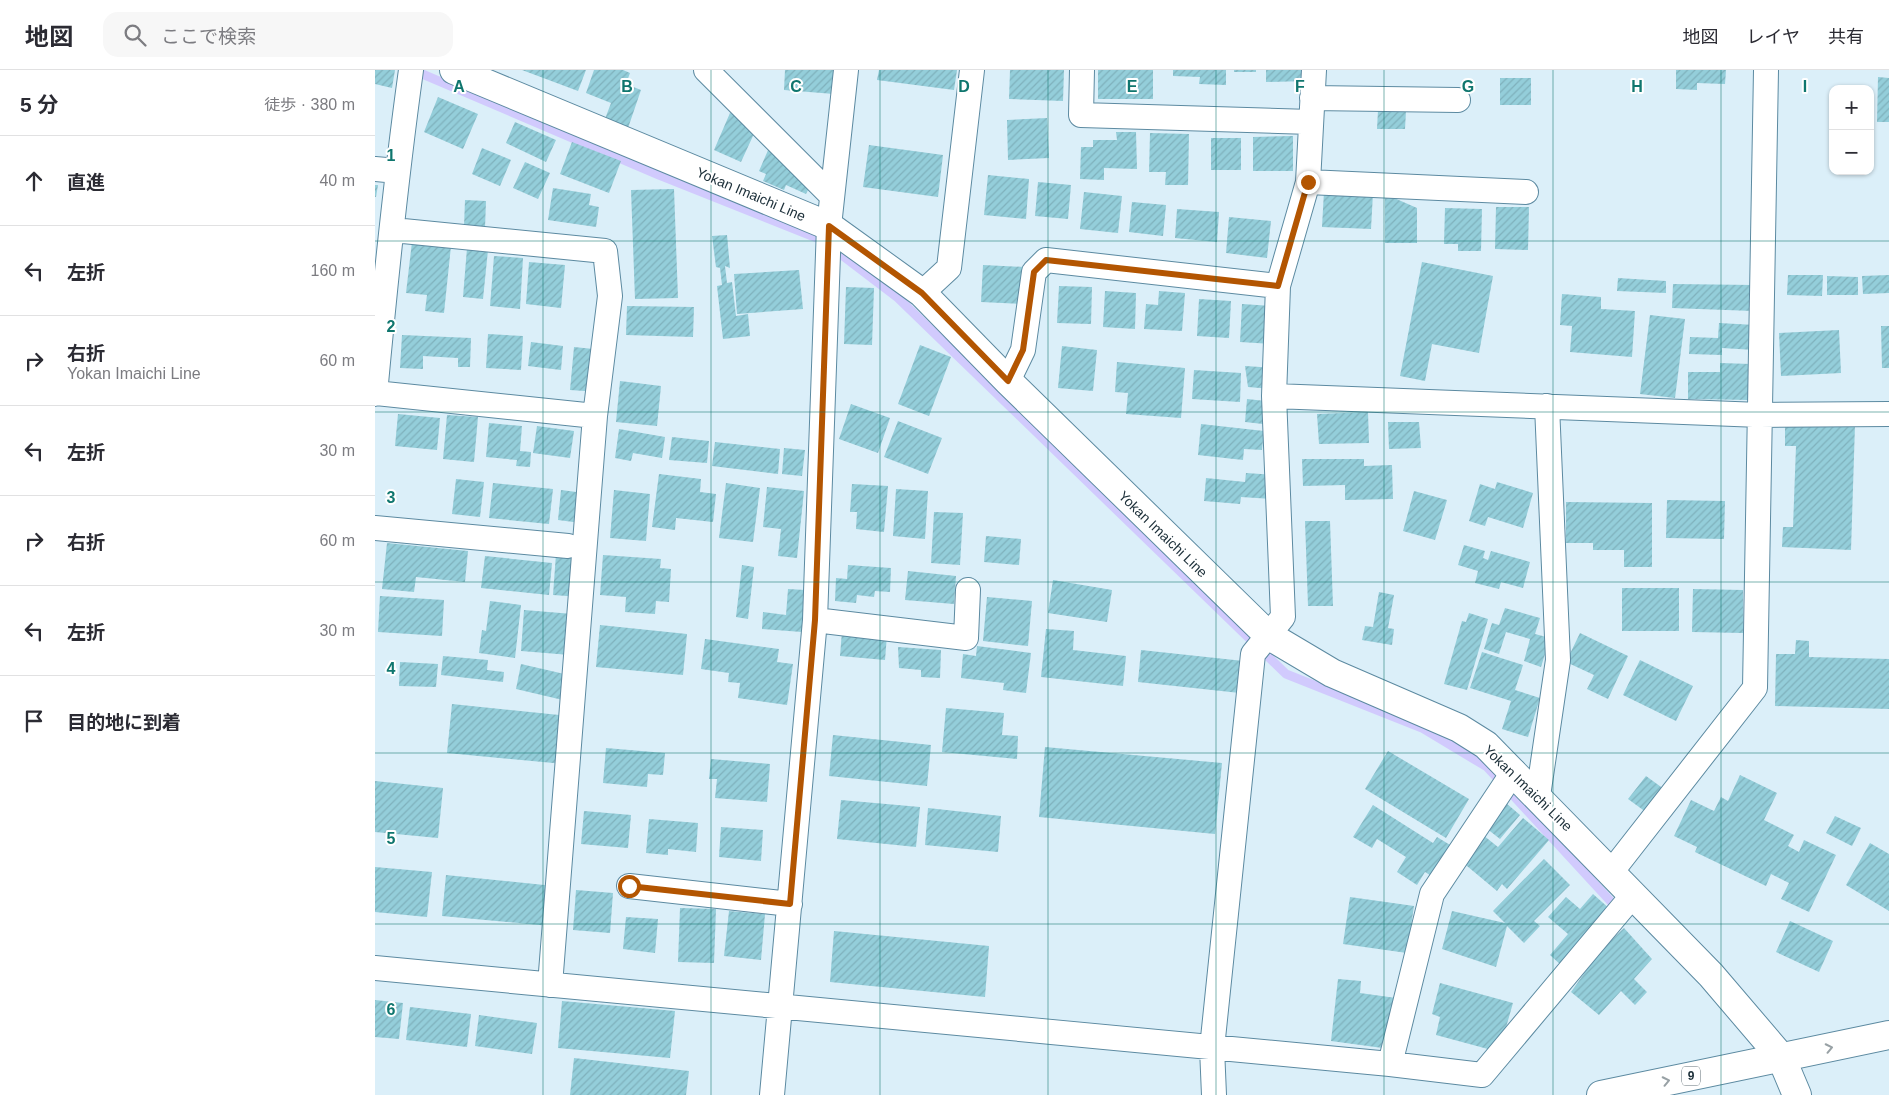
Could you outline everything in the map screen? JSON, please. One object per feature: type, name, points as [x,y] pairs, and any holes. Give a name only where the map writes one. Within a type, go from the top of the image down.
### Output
[{"type":"main road","name":"Yokan Imaichi Line","points":[[454,70],[829,226],[922,293],[1008,381],[1268,635],[1332,673],[1459,728],[1486,744],[1612,871],[1711,975],[1781,1058],[1797,1095]]},
{"type":"main road","name":"9","points":[[1601,1095],[1889,1035]]},
{"type":"street","points":[[411,70],[386,170],[393,230],[378,312],[375,393],[595,416]]},
{"type":"street","points":[[707,70],[832,196]]},
{"type":"street","points":[[768,1092],[780,1007],[815,620],[829,226],[846,70]]},
{"type":"street","points":[[922,293],[949,268],[972,70]]},
{"type":"street","points":[[1082,70],[1081,115],[1311,122]]},
{"type":"street","points":[[1214,1095],[1212,1048],[1253,654],[1283,617],[1274,396],[1278,286],[1308,182],[1314,70]]},
{"type":"street","points":[[1612,871],[1755,688],[1765,70]]},
{"type":"street","points":[[1312,98],[1458,100]]},
{"type":"street","points":[[1308,182],[1527,192]]},
{"type":"street","points":[[393,230],[605,251],[610,296],[595,416],[550,985]]},
{"type":"street","points":[[1008,381],[1023,350],[1034,272],[1046,260],[1278,286]]},
{"type":"street","points":[[1274,396],[1760,415],[1889,414]]},
{"type":"street","points":[[1537,796],[1558,660],[1547,406]]},
{"type":"street","points":[[375,528],[568,546]]},
{"type":"street","points":[[815,620],[966,638],[968,590]]},
{"type":"street","points":[[1391,1064],[1432,894],[1514,771]]},
{"type":"street","points":[[629,886],[790,904]]},
{"type":"street","points":[[375,968],[1391,1064],[1482,1075],[1633,895]]},
{"type":"building","points":[[375,70],[395,70],[392,88],[375,84]]},
{"type":"building","points":[[522,70],[586,70],[578,91]]},
{"type":"building","points":[[594,70],[623,70],[630,73],[626,84],[641,90],[628,128],[605,119],[611,103],[586,93]]},
{"type":"building","points":[[785,70],[836,70],[834,94],[784,90]]},
{"type":"building","points":[[879,70],[957,70],[954,90],[877,80]]},
{"type":"building","points":[[1010,70],[1064,70],[1063,101],[1009,99]]},
{"type":"building","points":[[1098,70],[1153,70],[1153,99],[1098,99]]},
{"type":"building","points":[[1173,70],[1226,70],[1226,85],[1199,84],[1200,77],[1173,76]]},
{"type":"building","points":[[1234,70],[1256,70],[1256,72],[1234,72]]},
{"type":"building","points":[[1266,70],[1307,70],[1307,81],[1266,82]]},
{"type":"building","points":[[1676,70],[1726,70],[1725,84],[1697,83],[1697,90],[1676,89]]},
{"type":"building","points":[[1878,77],[1889,78],[1889,122],[1877,122]]},
{"type":"building","points":[[1500,78],[1531,78],[1531,105],[1500,105]]},
{"type":"building","points":[[438,97],[478,114],[463,149],[424,132]]},
{"type":"building","points":[[1378,110],[1406,111],[1405,129],[1377,129]]},
{"type":"building","points":[[730,113],[758,125],[741,162],[714,150]]},
{"type":"building","points":[[1047,118],[1049,158],[1008,160],[1007,120]]},
{"type":"building","points":[[515,122],[556,140],[546,162],[506,143]]},
{"type":"building","points":[[1116,132],[1136,132],[1137,169],[1104,168],[1104,180],[1080,179],[1081,147],[1093,147],[1093,140],[1117,140]]},
{"type":"building","points":[[1150,133],[1189,134],[1188,185],[1165,185],[1166,172],[1149,172]]},
{"type":"building","points":[[1293,136],[1293,171],[1253,171],[1253,137]]},
{"type":"building","points":[[1211,138],[1241,138],[1241,170],[1211,170]]},
{"type":"building","points":[[572,142],[621,161],[609,193],[560,174]]},
{"type":"building","points":[[869,145],[943,155],[938,197],[863,187]]},
{"type":"building","points":[[482,148],[511,160],[500,186],[472,174]]},
{"type":"building","points":[[769,148],[815,176],[806,194],[786,185],[784,190],[763,181],[766,174],[759,171]]},
{"type":"building","points":[[525,162],[550,173],[538,199],[513,188]]},
{"type":"building","points":[[988,175],[1029,179],[1026,219],[984,215]]},
{"type":"building","points":[[1038,182],[1071,185],[1068,219],[1035,216]]},
{"type":"building","points":[[375,185],[378,185],[376,197],[375,197]]},
{"type":"building","points":[[553,188],[591,194],[589,205],[599,207],[596,227],[548,220]]},
{"type":"building","points":[[674,189],[678,298],[635,299],[631,190]]},
{"type":"building","points":[[1324,191],[1373,193],[1371,229],[1322,227]]},
{"type":"building","points":[[1084,192],[1122,196],[1118,233],[1080,229]]},
{"type":"building","points":[[1385,194],[1417,208],[1417,243],[1385,243]]},
{"type":"building","points":[[465,200],[486,201],[485,228],[464,227]]},
{"type":"building","points":[[1132,202],[1166,205],[1163,236],[1129,232]]},
{"type":"building","points":[[1496,207],[1529,207],[1528,250],[1495,249]]},
{"type":"building","points":[[1445,208],[1482,209],[1481,251],[1458,251],[1458,244],[1444,244]]},
{"type":"building","points":[[1177,209],[1219,212],[1217,242],[1175,238]]},
{"type":"building","points":[[1229,217],[1271,221],[1267,258],[1226,253]]},
{"type":"building","points":[[727,235],[730,268],[725,266],[727,283],[732,282],[736,316],[748,314],[750,336],[723,339],[717,286],[722,285],[720,268],[716,267],[712,236]]},
{"type":"building","points":[[412,242],[451,246],[444,313],[425,311],[427,295],[406,293]]},
{"type":"building","points":[[467,248],[488,250],[483,299],[463,297]]},
{"type":"building","points":[[494,256],[523,258],[520,309],[490,306]]},
{"type":"building","points":[[529,262],[565,265],[561,308],[526,304]]},
{"type":"building","points":[[1422,262],[1493,276],[1479,353],[1432,344],[1425,381],[1400,376]]},
{"type":"building","points":[[983,265],[1025,267],[1023,304],[981,302]]},
{"type":"building","points":[[799,270],[803,309],[737,314],[734,274]]},
{"type":"building","points":[[1788,275],[1823,275],[1822,296],[1787,295]]},
{"type":"building","points":[[1889,275],[1889,293],[1863,294],[1862,276]]},
{"type":"building","points":[[1827,276],[1858,277],[1858,295],[1827,295]]},
{"type":"building","points":[[1618,278],[1666,281],[1666,293],[1617,291]]},
{"type":"building","points":[[1673,284],[1754,285],[1753,311],[1672,308]]},
{"type":"building","points":[[1059,286],[1092,287],[1091,324],[1057,323]]},
{"type":"building","points":[[846,287],[874,288],[872,345],[844,344]]},
{"type":"building","points":[[1105,291],[1136,293],[1135,329],[1103,327]]},
{"type":"building","points":[[1159,291],[1185,293],[1182,331],[1144,329],[1146,304],[1158,305]]},
{"type":"building","points":[[1562,294],[1601,297],[1601,309],[1635,311],[1632,357],[1570,352],[1572,326],[1560,325]]},
{"type":"building","points":[[1199,299],[1231,301],[1229,338],[1197,336]]},
{"type":"building","points":[[1242,304],[1274,306],[1273,344],[1240,342]]},
{"type":"building","points":[[627,306],[694,307],[693,337],[626,335]]},
{"type":"building","points":[[1650,315],[1685,319],[1675,398],[1640,394]]},
{"type":"building","points":[[1719,323],[1755,325],[1754,350],[1722,348],[1722,355],[1689,354],[1690,337],[1718,338]]},
{"type":"building","points":[[1881,326],[1889,326],[1889,368],[1882,368]]},
{"type":"building","points":[[1839,330],[1841,373],[1781,376],[1779,333]]},
{"type":"building","points":[[488,334],[523,336],[521,370],[486,368]]},
{"type":"building","points":[[402,335],[471,338],[470,367],[458,367],[458,358],[423,356],[423,369],[400,368]]},
{"type":"building","points":[[531,342],[563,346],[561,370],[528,366]]},
{"type":"building","points":[[920,345],[951,357],[929,416],[898,404]]},
{"type":"building","points":[[1062,346],[1097,350],[1093,391],[1058,388]]},
{"type":"building","points":[[574,347],[603,350],[599,392],[570,390]]},
{"type":"building","points":[[1117,362],[1185,368],[1181,418],[1126,414],[1128,393],[1115,392]]},
{"type":"building","points":[[1720,363],[1751,364],[1750,400],[1688,399],[1688,372],[1720,372]]},
{"type":"building","points":[[1245,366],[1275,368],[1273,389],[1248,387]]},
{"type":"building","points":[[1194,370],[1241,373],[1240,402],[1192,399]]},
{"type":"building","points":[[620,381],[661,386],[657,426],[616,422]]},
{"type":"building","points":[[1247,399],[1275,402],[1273,425],[1245,422]]},
{"type":"building","points":[[851,404],[890,418],[878,453],[839,439]]},
{"type":"building","points":[[1368,412],[1369,443],[1319,444],[1317,414]]},
{"type":"building","points":[[398,414],[440,418],[437,450],[395,446]]},
{"type":"building","points":[[447,415],[478,417],[474,462],[443,459]]},
{"type":"building","points":[[898,421],[942,438],[928,474],[884,457]]},
{"type":"building","points":[[1388,422],[1419,422],[1421,448],[1389,449]]},
{"type":"building","points":[[1785,422],[1855,425],[1851,550],[1782,547],[1783,527],[1793,527],[1796,446],[1785,446]]},
{"type":"building","points":[[489,423],[522,426],[520,451],[531,452],[530,467],[516,466],[517,460],[486,457]]},
{"type":"building","points":[[1201,424],[1264,431],[1262,450],[1244,449],[1243,460],[1198,455]]},
{"type":"building","points":[[537,426],[574,431],[570,458],[533,453]]},
{"type":"building","points":[[619,429],[665,437],[662,458],[633,453],[631,461],[615,458]]},
{"type":"building","points":[[672,437],[709,441],[707,463],[669,460]]},
{"type":"building","points":[[715,442],[780,449],[778,474],[712,466]]},
{"type":"building","points":[[784,448],[805,450],[802,476],[782,474]]},
{"type":"building","points":[[1302,459],[1364,459],[1364,466],[1392,465],[1393,499],[1345,500],[1345,485],[1303,486]]},
{"type":"building","points":[[1246,473],[1274,475],[1272,499],[1241,497],[1240,504],[1204,501],[1206,478],[1245,482]]},
{"type":"building","points":[[659,474],[701,479],[700,492],[716,494],[713,522],[676,518],[675,530],[652,527]]},
{"type":"building","points":[[456,479],[484,482],[480,517],[452,514]]},
{"type":"building","points":[[1497,482],[1533,493],[1523,528],[1488,517],[1485,526],[1469,521],[1480,484],[1495,489]]},
{"type":"building","points":[[493,483],[553,489],[549,524],[489,518]]},
{"type":"building","points":[[726,483],[760,488],[753,542],[719,538]]},
{"type":"building","points":[[852,484],[888,486],[884,532],[856,529],[857,512],[850,512]]},
{"type":"building","points":[[767,487],[804,491],[797,558],[778,556],[781,529],[763,527]]},
{"type":"building","points":[[896,489],[928,491],[925,539],[893,536]]},
{"type":"building","points":[[561,490],[584,493],[581,523],[558,520]]},
{"type":"building","points":[[614,490],[650,494],[646,541],[610,538]]},
{"type":"building","points":[[1414,491],[1447,500],[1435,540],[1403,531]]},
{"type":"building","points":[[1667,500],[1725,501],[1724,539],[1666,538]]},
{"type":"building","points":[[1566,502],[1652,503],[1652,567],[1624,567],[1624,550],[1593,550],[1593,543],[1566,543]]},
{"type":"building","points":[[934,512],[963,513],[960,565],[931,563]]},
{"type":"building","points":[[1305,521],[1330,521],[1333,606],[1308,606]]},
{"type":"building","points":[[986,536],[1021,539],[1019,565],[984,562]]},
{"type":"building","points":[[387,543],[468,551],[465,582],[416,577],[414,592],[382,589]]},
{"type":"building","points":[[1464,545],[1485,551],[1483,558],[1488,560],[1491,551],[1530,562],[1523,588],[1501,582],[1499,589],[1475,583],[1478,571],[1458,565]]},
{"type":"building","points":[[556,554],[584,556],[581,597],[553,595]]},
{"type":"building","points":[[603,555],[661,559],[660,568],[671,569],[669,602],[656,601],[655,614],[625,612],[626,597],[600,595]]},
{"type":"building","points":[[485,556],[552,563],[549,595],[481,588]]},
{"type":"building","points":[[742,565],[754,567],[748,619],[736,617]]},
{"type":"building","points":[[848,565],[891,568],[890,592],[875,591],[874,597],[857,595],[856,603],[835,601],[836,578],[847,579]]},
{"type":"building","points":[[908,571],[956,576],[954,604],[905,600]]},
{"type":"building","points":[[1053,580],[1112,590],[1107,622],[1048,613]]},
{"type":"building","points":[[1622,588],[1679,588],[1679,631],[1622,631]]},
{"type":"building","points":[[788,589],[805,590],[802,632],[762,629],[763,612],[786,615]]},
{"type":"building","points":[[1693,589],[1743,590],[1743,633],[1692,632]]},
{"type":"building","points":[[1379,592],[1394,595],[1388,628],[1394,629],[1392,645],[1362,640],[1365,626],[1373,627]]},
{"type":"building","points":[[380,596],[444,600],[442,636],[378,632]]},
{"type":"building","points":[[987,597],[1032,601],[1028,646],[983,641]]},
{"type":"building","points":[[490,601],[521,605],[515,658],[479,653],[482,630],[486,631]]},
{"type":"building","points":[[1505,608],[1540,618],[1535,634],[1550,638],[1541,667],[1524,661],[1530,639],[1506,632],[1499,654],[1484,649],[1492,623],[1499,625]]},
{"type":"building","points":[[524,610],[573,614],[570,655],[521,651]]},
{"type":"building","points":[[1469,613],[1488,619],[1467,690],[1444,684],[1462,621],[1466,622]]},
{"type":"building","points":[[600,625],[687,634],[683,675],[596,667]]},
{"type":"building","points":[[1046,629],[1074,631],[1073,650],[1126,656],[1123,686],[1041,677]]},
{"type":"building","points":[[842,631],[887,635],[885,660],[840,656]]},
{"type":"building","points":[[1580,633],[1628,656],[1608,699],[1587,689],[1594,675],[1566,662]]},
{"type":"building","points":[[705,639],[779,649],[777,662],[793,664],[787,705],[738,698],[740,683],[728,682],[729,673],[701,669]]},
{"type":"building","points":[[1796,640],[1809,641],[1809,657],[1889,659],[1889,709],[1775,706],[1776,654],[1795,654]]},
{"type":"building","points":[[977,646],[1031,653],[1026,693],[1003,690],[1004,683],[961,678],[963,654],[976,656]]},
{"type":"building","points":[[898,647],[941,650],[940,678],[921,677],[921,670],[899,668]]},
{"type":"building","points":[[1141,650],[1253,662],[1249,694],[1138,682]]},
{"type":"building","points":[[1482,652],[1523,665],[1515,690],[1540,698],[1528,737],[1502,729],[1511,701],[1470,688]]},
{"type":"building","points":[[443,656],[488,660],[487,670],[504,672],[503,682],[441,675]]},
{"type":"building","points":[[1640,660],[1693,686],[1676,721],[1623,695]]},
{"type":"building","points":[[400,662],[438,664],[436,687],[399,686]]},
{"type":"building","points":[[521,664],[573,676],[567,701],[516,689]]},
{"type":"building","points":[[452,704],[569,716],[564,764],[447,753]]},
{"type":"building","points":[[946,708],[1004,713],[1002,735],[1018,736],[1017,759],[942,752]]},
{"type":"building","points":[[833,735],[931,745],[927,786],[829,776]]},
{"type":"building","points":[[1045,747],[1222,763],[1215,834],[1039,817]]},
{"type":"building","points":[[606,748],[665,753],[663,775],[648,774],[647,787],[603,783]]},
{"type":"building","points":[[1388,751],[1469,799],[1446,838],[1365,789]]},
{"type":"building","points":[[711,759],[770,764],[767,802],[715,798],[717,779],[709,779]]},
{"type":"building","points":[[1740,775],[1777,793],[1764,820],[1794,835],[1788,846],[1799,852],[1804,840],[1836,855],[1809,912],[1781,899],[1789,883],[1771,874],[1766,886],[1695,852],[1697,847],[1674,836],[1691,800],[1714,811],[1721,797],[1728,801]]},
{"type":"building","points":[[1646,776],[1668,792],[1650,815],[1628,799]]},
{"type":"building","points":[[375,781],[443,788],[438,838],[375,832]]},
{"type":"building","points":[[841,800],[920,807],[916,847],[837,839]]},
{"type":"building","points":[[1506,803],[1520,815],[1500,839],[1486,828]]},
{"type":"building","points":[[1373,805],[1433,843],[1437,837],[1460,851],[1441,882],[1425,872],[1417,885],[1397,872],[1406,857],[1377,839],[1372,848],[1353,837]]},
{"type":"building","points":[[928,808],[1001,816],[998,852],[925,845]]},
{"type":"building","points":[[584,811],[631,815],[628,848],[581,844]]},
{"type":"building","points":[[1835,816],[1861,828],[1852,846],[1826,833]]},
{"type":"building","points":[[1523,818],[1549,840],[1507,889],[1502,884],[1497,891],[1461,861],[1483,835],[1498,847]]},
{"type":"building","points":[[649,819],[698,823],[696,852],[668,849],[668,855],[646,853]]},
{"type":"building","points":[[721,827],[763,830],[761,861],[719,857]]},
{"type":"building","points":[[1870,843],[1889,854],[1889,911],[1846,885]]},
{"type":"building","points":[[1544,859],[1570,885],[1534,921],[1540,926],[1524,943],[1507,926],[1496,967],[1442,949],[1452,911],[1505,923],[1493,911]]},
{"type":"building","points":[[375,867],[432,872],[427,917],[375,912]]},
{"type":"building","points":[[446,875],[554,886],[550,926],[442,916]]},
{"type":"building","points":[[576,890],[613,893],[610,933],[573,930]]},
{"type":"building","points":[[1593,894],[1611,910],[1562,966],[1550,955],[1568,934],[1548,917],[1566,897],[1580,909]]},
{"type":"building","points":[[1350,897],[1414,906],[1407,953],[1343,944]]},
{"type":"building","points":[[680,908],[716,909],[714,963],[678,962]]},
{"type":"building","points":[[729,911],[765,914],[761,960],[724,956]]},
{"type":"building","points":[[626,917],[658,919],[655,953],[623,949]]},
{"type":"building","points":[[1790,921],[1833,941],[1819,972],[1776,952]]},
{"type":"building","points":[[1624,928],[1652,959],[1634,979],[1647,992],[1635,1005],[1621,991],[1599,1015],[1571,992],[1600,951]]},
{"type":"building","points":[[834,931],[989,946],[985,997],[830,982]]},
{"type":"building","points":[[1338,979],[1361,981],[1360,993],[1396,998],[1390,1049],[1331,1041]]},
{"type":"building","points":[[1440,983],[1513,1003],[1499,1052],[1436,1035],[1440,1017],[1432,1014]]},
{"type":"building","points":[[375,1000],[403,1003],[399,1039],[375,1037]]},
{"type":"building","points":[[562,1001],[675,1011],[670,1058],[558,1048]]},
{"type":"building","points":[[410,1007],[471,1014],[467,1047],[406,1040]]},
{"type":"building","points":[[479,1015],[537,1023],[532,1054],[475,1046]]},
{"type":"building","points":[[574,1058],[689,1071],[686,1095],[570,1095]]},
{"type":"waterway","points":[[413,70],[659,175],[822,240],[898,298],[1286,674],[1422,728],[1487,767],[1614,905]]},
{"type":"route","points":[[629,886],[790,904],[815,620],[829,226],[922,293],[1008,381],[1023,350],[1034,272],[1046,260],[1278,286],[1308,182]]}]
